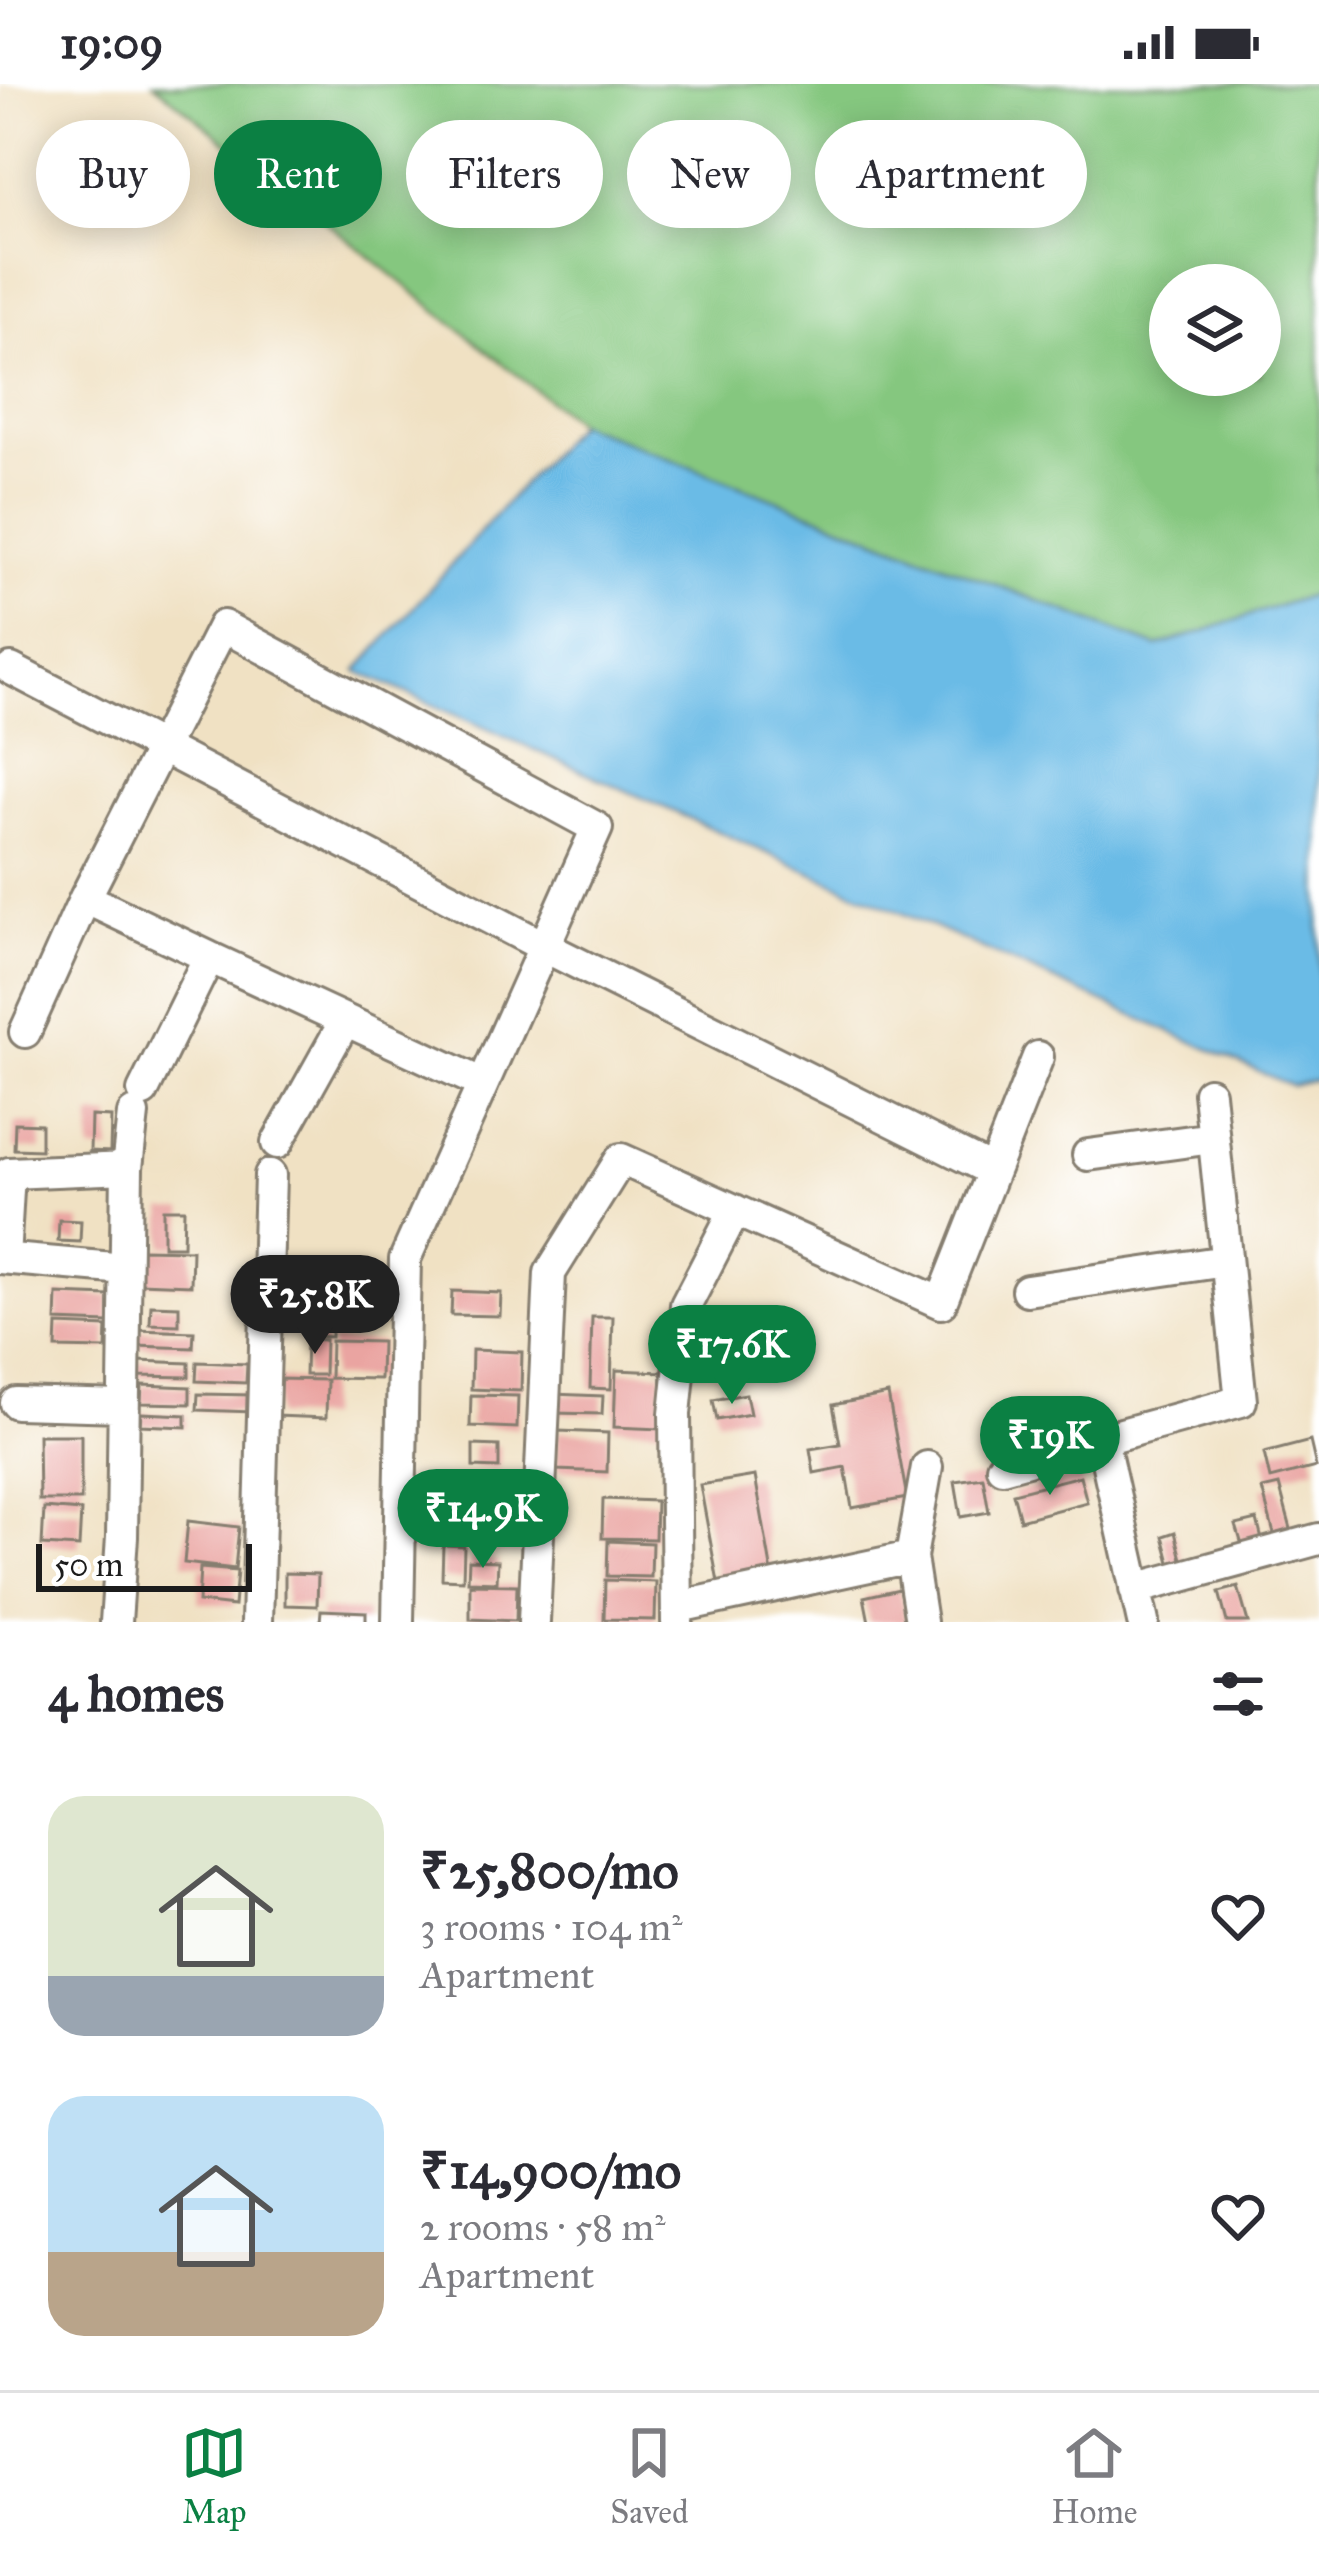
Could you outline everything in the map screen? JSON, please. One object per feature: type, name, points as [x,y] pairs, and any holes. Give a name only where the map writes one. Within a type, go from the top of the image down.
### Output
[{"type":"street","points":[[25,1032],[85,898],[223,626],[597,828],[405,1259],[398,1622]]},
{"type":"street","points":[[11,669],[544,946],[992,1171]]},
{"type":"street","points":[[85,898],[481,1083]]},
{"type":"street","points":[[116,1622],[127,1168],[138,1103],[209,957]]},
{"type":"street","points":[[277,1143],[345,1021]]},
{"type":"street","points":[[535,1622],[550,1273],[621,1159],[941,1303],[1038,1057]]},
{"type":"street","points":[[1002,1467],[1240,1401],[1209,1093]]},
{"type":"street","points":[[1088,1155],[1213,1138]]},
{"type":"street","points":[[125,1269],[2,1258],[9,1173],[127,1168]]},
{"type":"street","points":[[257,1622],[270,1175]]},
{"type":"street","points":[[735,1210],[686,1305],[675,1414],[678,1615],[911,1557]]},
{"type":"street","points":[[1028,1290],[1226,1262]]},
{"type":"street","points":[[16,1403],[123,1406]]},
{"type":"street","points":[[1102,1439],[1143,1622]]},
{"type":"street","points":[[921,1622],[911,1557],[927,1467]]},
{"type":"street","points":[[1135,1589],[1319,1539]]},
{"type":"green space","points":[[154,84],[1319,84],[1319,592],[1157,647],[577,423],[334,228],[382,228],[382,120],[214,120],[214,132]]},
{"type":"water","points":[[577,423],[1157,647],[1319,592],[1319,1079],[1292,1086],[357,671]]},
{"type":"building","points":[[91,1116],[111,1117],[110,1152],[90,1151]]},
{"type":"building","points":[[15,1123],[41,1124],[41,1150],[14,1149]]},
{"type":"building","points":[[163,1209],[184,1209],[183,1246],[163,1246]]},
{"type":"building","points":[[59,1220],[81,1221],[80,1242],[58,1241]]},
{"type":"building","points":[[140,1249],[192,1250],[191,1285],[139,1283]]},
{"type":"building","points":[[334,1283],[384,1285],[384,1299],[333,1298]]},
{"type":"building","points":[[452,1291],[501,1293],[500,1316],[451,1315]]},
{"type":"building","points":[[57,1294],[109,1296],[109,1323],[56,1321]]},
{"type":"building","points":[[311,1298],[332,1299],[331,1337],[310,1336]]},
{"type":"building","points":[[151,1305],[179,1306],[179,1325],[150,1324]]},
{"type":"building","points":[[592,1317],[613,1317],[611,1389],[590,1388]]},
{"type":"building","points":[[57,1325],[107,1327],[106,1349],[56,1348]]},
{"type":"building","points":[[135,1330],[194,1332],[193,1348],[135,1346]]},
{"type":"building","points":[[306,1339],[325,1340],[324,1375],[305,1375]]},
{"type":"building","points":[[331,1341],[381,1342],[380,1379],[330,1378]]},
{"type":"building","points":[[472,1350],[522,1352],[521,1391],[471,1389]]},
{"type":"building","points":[[137,1361],[189,1363],[189,1377],[137,1376]]},
{"type":"building","points":[[197,1362],[247,1364],[246,1383],[196,1381]]},
{"type":"building","points":[[616,1370],[662,1372],[660,1429],[614,1427]]},
{"type":"building","points":[[277,1379],[327,1380],[326,1418],[276,1416]]},
{"type":"building","points":[[142,1385],[190,1387],[190,1404],[141,1403]]},
{"type":"building","points":[[198,1394],[254,1395],[253,1412],[197,1410]]},
{"type":"building","points":[[552,1394],[603,1396],[602,1414],[552,1413]]},
{"type":"building","points":[[746,1394],[750,1414],[717,1420],[713,1400]]},
{"type":"building","points":[[888,1394],[907,1498],[852,1508],[845,1467],[814,1473],[810,1449],[840,1444],[833,1405]]},
{"type":"building","points":[[471,1395],[518,1396],[517,1428],[470,1426]]},
{"type":"building","points":[[141,1413],[186,1415],[186,1427],[140,1425]]},
{"type":"building","points":[[558,1431],[608,1433],[607,1472],[557,1470]]},
{"type":"building","points":[[38,1435],[81,1435],[81,1500],[39,1500]]},
{"type":"building","points":[[1310,1441],[1316,1467],[1270,1479],[1264,1453]]},
{"type":"building","points":[[473,1445],[499,1446],[499,1468],[473,1467]]},
{"type":"building","points":[[755,1476],[773,1579],[719,1588],[700,1485]]},
{"type":"building","points":[[1080,1476],[1087,1502],[1020,1520],[1013,1493]]},
{"type":"building","points":[[983,1477],[989,1512],[961,1517],[955,1481]]},
{"type":"building","points":[[1279,1485],[1291,1529],[1274,1534],[1262,1489]]},
{"type":"building","points":[[603,1499],[656,1501],[655,1539],[602,1538]]},
{"type":"building","points":[[435,1501],[467,1501],[466,1541],[434,1540]]},
{"type":"building","points":[[44,1508],[81,1511],[79,1547],[42,1545]]},
{"type":"building","points":[[1257,1520],[1262,1540],[1242,1545],[1236,1525]]},
{"type":"building","points":[[188,1521],[239,1527],[235,1569],[184,1563]]},
{"type":"building","points":[[1175,1532],[1183,1563],[1171,1566],[1163,1536]]},
{"type":"building","points":[[608,1541],[652,1543],[651,1577],[607,1576]]},
{"type":"building","points":[[443,1545],[464,1546],[463,1580],[442,1579]]},
{"type":"building","points":[[469,1560],[498,1561],[497,1582],[468,1581]]},
{"type":"building","points":[[200,1568],[237,1571],[234,1606],[198,1602]]},
{"type":"building","points":[[285,1573],[318,1574],[317,1606],[285,1605]]},
{"type":"building","points":[[605,1580],[656,1582],[655,1620],[604,1619]]},
{"type":"building","points":[[470,1584],[517,1585],[516,1621],[470,1619]]},
{"type":"building","points":[[1238,1587],[1248,1622],[1227,1622],[1219,1592]]},
{"type":"building","points":[[899,1589],[906,1622],[869,1622],[864,1597]]},
{"type":"building","points":[[321,1610],[366,1612],[366,1622],[320,1622]]}]
